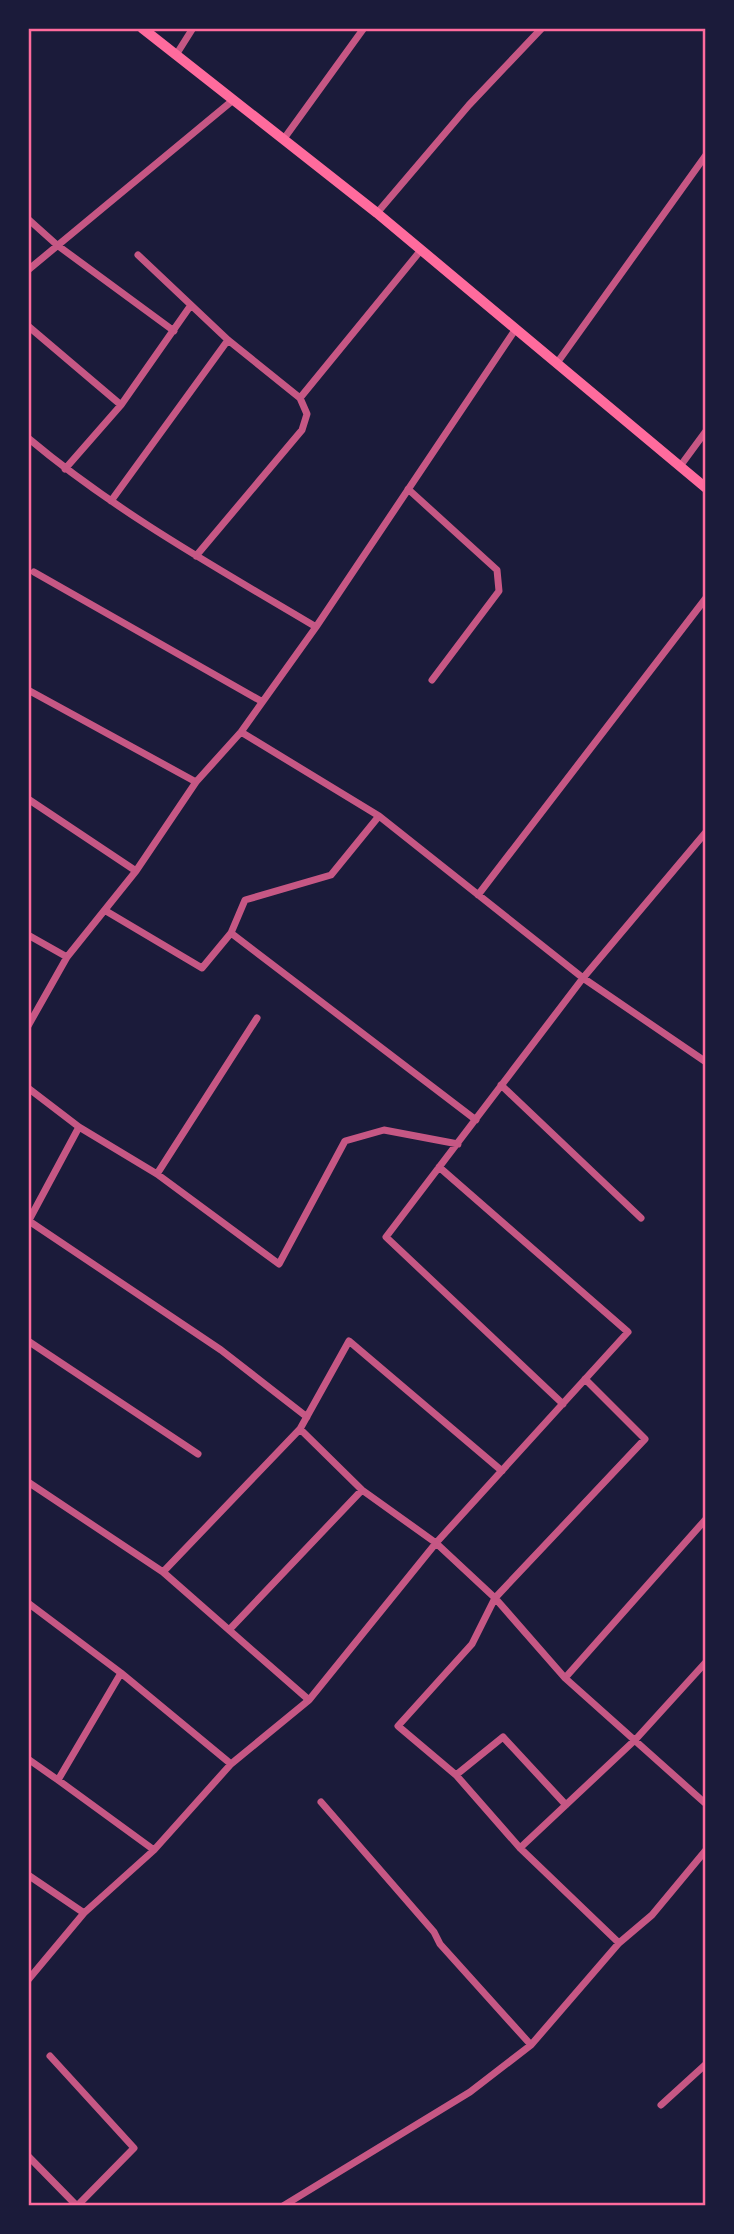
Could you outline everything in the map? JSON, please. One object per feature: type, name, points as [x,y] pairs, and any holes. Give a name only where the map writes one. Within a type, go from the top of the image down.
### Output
[{"type":"main road","points":[[142,28],[377,213],[706,488]]},
{"type":"street","points":[[176,55],[193,28]]},
{"type":"street","points":[[283,140],[364,28]]},
{"type":"street","points":[[377,213],[469,105],[542,28]]},
{"type":"street","points":[[28,270],[232,101]]},
{"type":"street","points":[[557,363],[706,155]]},
{"type":"street","points":[[28,219],[57,246],[174,331]]},
{"type":"street","points":[[300,398],[421,250]]},
{"type":"street","points":[[138,255],[228,340],[300,398],[307,414],[302,430],[196,556]]},
{"type":"street","points":[[65,469],[121,405],[191,305]]},
{"type":"street","points":[[28,326],[121,405]]},
{"type":"street","points":[[28,1026],[67,957],[136,872],[196,782],[241,732],[316,627],[515,330]]},
{"type":"street","points":[[111,500],[228,340]]},
{"type":"street","points":[[681,465],[706,431]]},
{"type":"street","points":[[28,438],[65,469],[196,556],[316,627]]},
{"type":"street","points":[[408,489],[497,570],[500,580],[499,591],[432,680]]},
{"type":"street","points":[[34,572],[261,701]]},
{"type":"street","points":[[478,895],[706,598]]},
{"type":"street","points":[[28,690],[196,782]]},
{"type":"street","points":[[241,732],[379,816],[583,978],[706,1062]]},
{"type":"street","points":[[28,799],[136,872]]},
{"type":"street","points":[[106,911],[202,968],[231,933],[245,900],[331,875],[379,816]]},
{"type":"street","points":[[563,1404],[386,1237],[583,978],[706,832]]},
{"type":"street","points":[[231,933],[476,1120]]},
{"type":"street","points":[[28,935],[67,957]]},
{"type":"street","points":[[157,1174],[257,1018]]},
{"type":"street","points":[[501,1085],[641,1218]]},
{"type":"street","points":[[28,1088],[79,1127],[157,1174],[279,1264],[345,1141],[384,1130],[457,1144]]},
{"type":"street","points":[[79,1127],[28,1222],[221,1350],[307,1417]]},
{"type":"street","points":[[28,1980],[84,1913],[155,1850],[231,1764],[309,1700],[436,1543],[628,1332],[439,1167]]},
{"type":"street","points":[[28,1340],[198,1454]]},
{"type":"street","points":[[163,1572],[300,1429],[349,1341],[502,1471]]},
{"type":"street","points":[[585,1380],[645,1439],[495,1598],[472,1644],[398,1726],[456,1775],[520,1848],[619,1943]]},
{"type":"street","points":[[300,1429],[362,1490],[436,1543],[495,1598],[565,1678],[706,1804]]},
{"type":"street","points":[[28,1482],[163,1572],[309,1700]]},
{"type":"street","points":[[229,1630],[362,1490]]},
{"type":"street","points":[[565,1678],[706,1520]]},
{"type":"street","points":[[28,1603],[121,1673],[231,1764]]},
{"type":"street","points":[[520,1848],[635,1739],[706,1662]]},
{"type":"street","points":[[58,1780],[121,1673]]},
{"type":"street","points":[[456,1775],[503,1737],[566,1805]]},
{"type":"street","points":[[28,1759],[155,1850]]},
{"type":"street","points":[[321,1802],[434,1932],[440,1944],[531,2045]]},
{"type":"street","points":[[283,2206],[470,2092],[531,2045],[619,1943],[652,1915],[705,1852]]},
{"type":"street","points":[[28,1875],[84,1913]]},
{"type":"street","points":[[28,2156],[77,2206],[134,2148],[50,2056]]},
{"type":"street","points":[[661,2105],[706,2064]]}]
